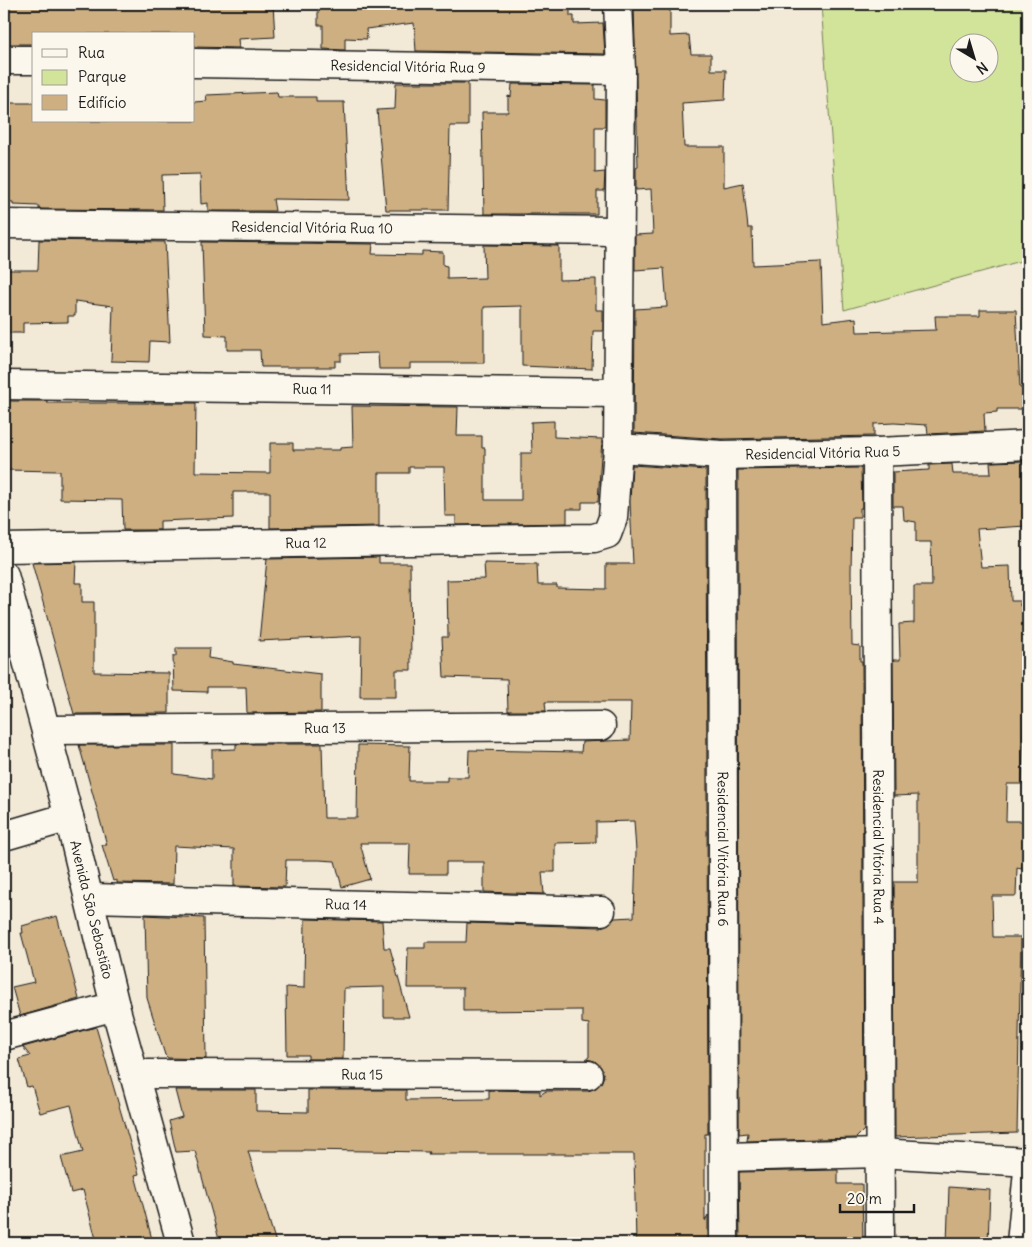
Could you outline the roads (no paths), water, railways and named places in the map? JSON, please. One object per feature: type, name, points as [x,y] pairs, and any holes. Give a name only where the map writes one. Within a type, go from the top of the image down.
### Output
[{"type":"street","points":[[618,4],[621,70],[618,448]]},
{"type":"street","points":[[4,60],[32,60]]},
{"type":"street","name":"Residencial Vitória Rua 9","points":[[195,63],[621,70]]},
{"type":"street","name":"Residencial Vitória Rua 10","points":[[4,224],[619,231]]},
{"type":"street","name":"Rua 11","points":[[4,385],[618,393]]},
{"type":"street","name":"Residencial Vitória Rua 5","points":[[618,448],[722,455],[877,452],[1028,445]]},
{"type":"street","name":"Rua 12","points":[[4,548],[594,538],[608,534],[613,518],[618,448]]},
{"type":"street","name":"Residencial Vitória Rua 4","points":[[877,452],[880,1243]]},
{"type":"street","name":"Residencial Vitória Rua 6","points":[[722,455],[726,1157],[724,1243]]},
{"type":"street","name":"Avenida São Sebastião","points":[[4,575],[47,730],[90,898],[115,1006],[181,1243]]},
{"type":"street","name":"Rua 13","points":[[47,730],[601,726]]},
{"type":"street","points":[[4,836],[69,817]]},
{"type":"street","name":"Rua 14","points":[[90,898],[601,911]]},
{"type":"street","points":[[4,1036],[115,1006]]},
{"type":"street","name":"Rua 15","points":[[134,1074],[588,1075]]},
{"type":"street","points":[[726,1157],[880,1153],[1028,1162]]},
{"type":"street","points":[[1021,1243],[1027,1203],[1028,1170]]}]
